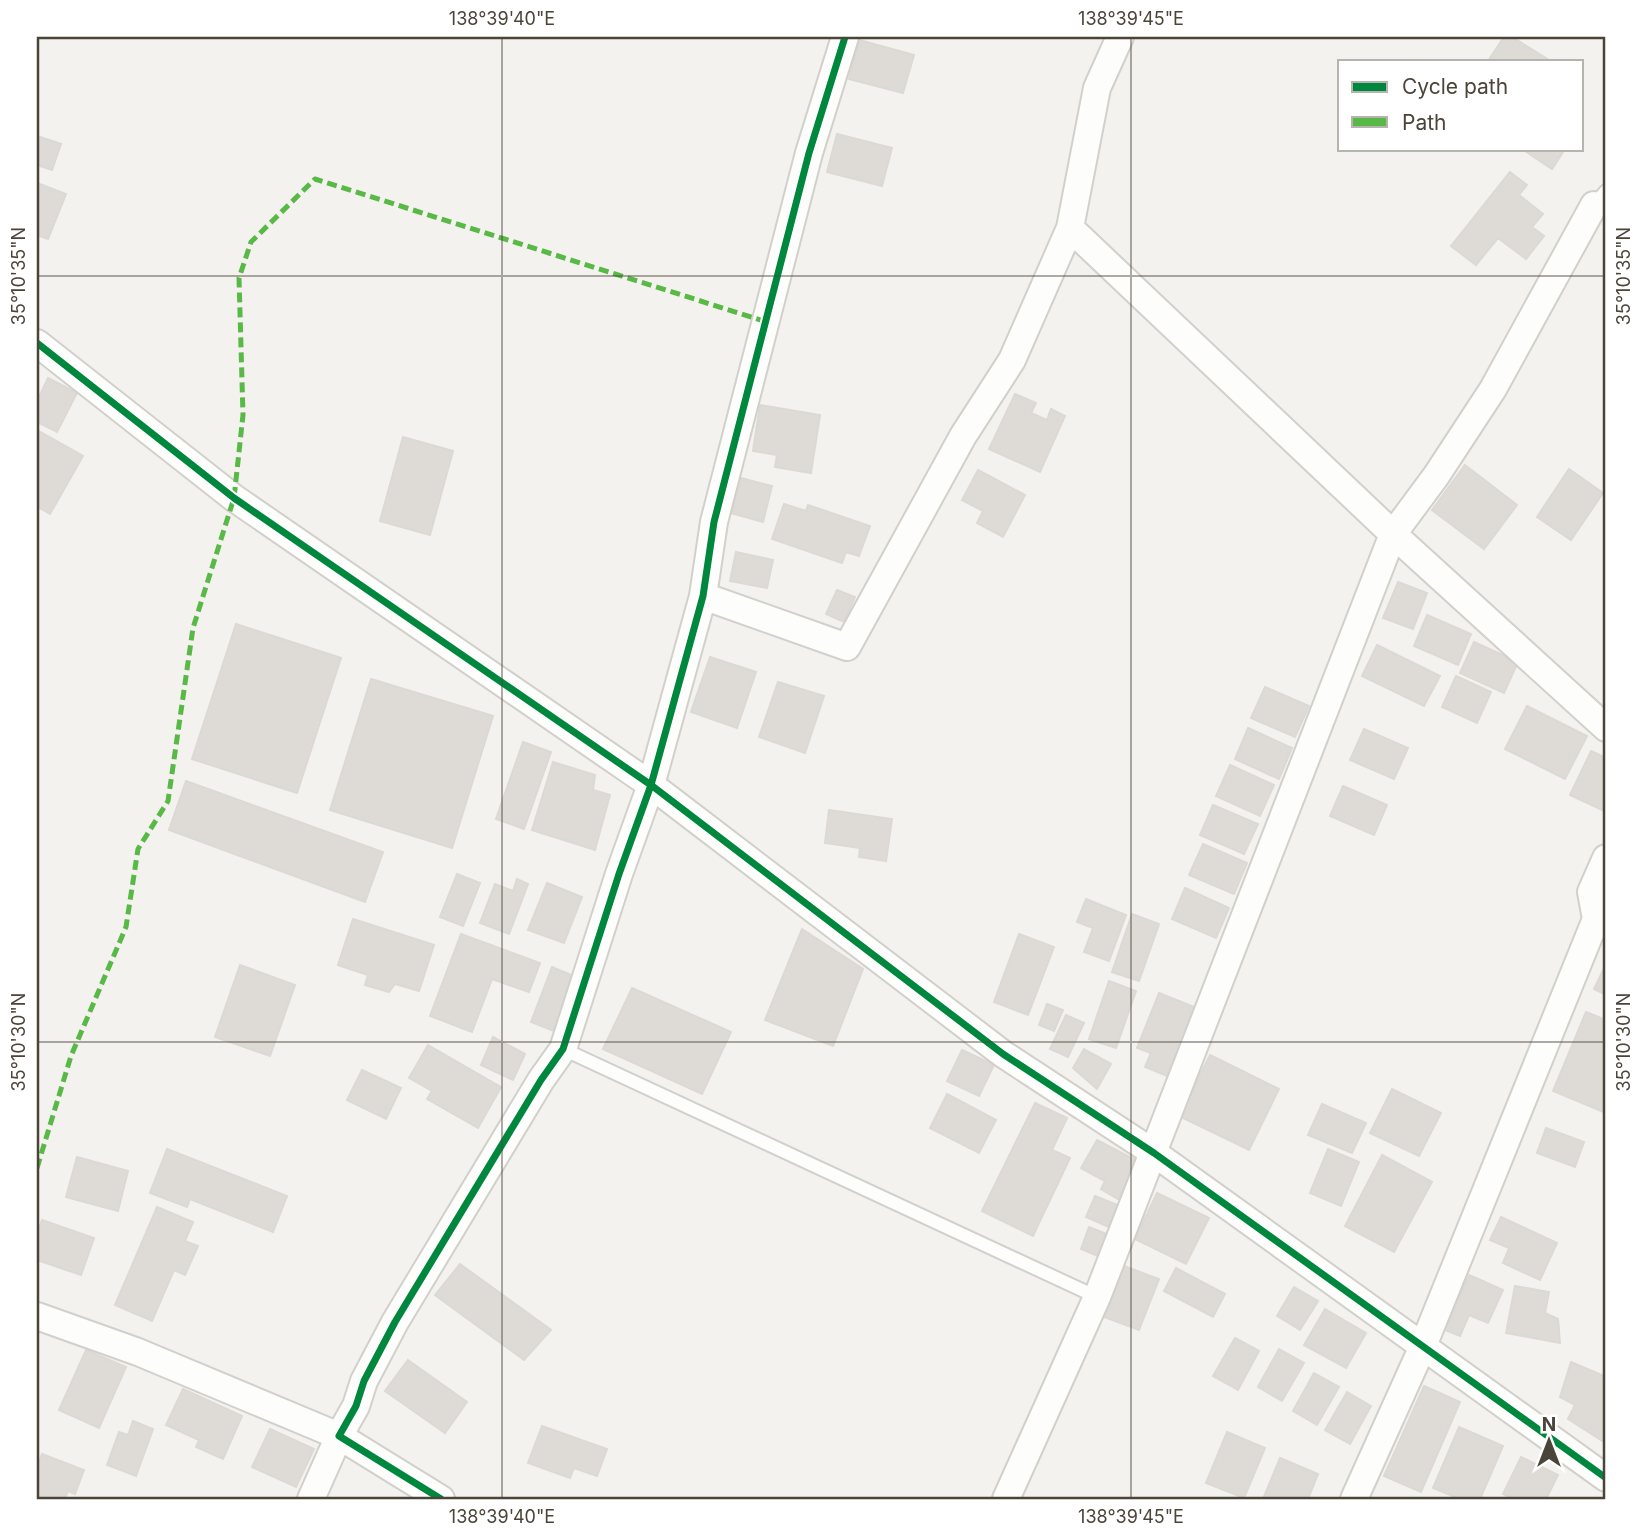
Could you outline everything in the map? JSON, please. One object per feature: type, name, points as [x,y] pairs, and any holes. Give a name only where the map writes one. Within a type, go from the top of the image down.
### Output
[{"type":"street","points":[[311,1499],[339,1436],[356,1406],[364,1381],[395,1322],[541,1080],[563,1049],[619,874],[651,785],[703,596],[714,522],[768,322],[809,153],[845,37]]},
{"type":"street","points":[[703,596],[847,647],[963,436],[1012,360],[1070,228],[1097,88],[1120,37]]},
{"type":"street","points":[[1006,1499],[1097,1297],[1394,534],[1493,389],[1600,198]]},
{"type":"street","points":[[1070,228],[1394,534],[1606,728]]},
{"type":"street","points":[[37,342],[234,498],[651,785],[1003,1054],[1154,1153],[1606,1478]]},
{"type":"street","points":[[1354,1499],[1423,1346],[1601,922],[1591,892],[1606,858]]},
{"type":"street","points":[[37,1316],[138,1352],[339,1436],[441,1499]]},
{"type":"lane","points":[[563,1049],[1097,1297]]},
{"type":"building","points":[[1504,37],[1512,37],[1549,60],[1489,60]]},
{"type":"building","points":[[859,40],[914,55],[903,93],[849,79]]},
{"type":"building","points":[[837,134],[892,148],[882,186],[827,172]]},
{"type":"building","points":[[37,136],[61,144],[52,170],[37,165]]},
{"type":"building","points":[[1524,150],[1564,150],[1552,169]]},
{"type":"building","points":[[1510,172],[1527,185],[1519,195],[1543,214],[1532,227],[1544,236],[1526,259],[1498,238],[1476,265],[1451,246]]},
{"type":"building","points":[[37,183],[66,194],[48,239],[37,235]]},
{"type":"building","points":[[48,378],[77,393],[57,432],[37,422],[37,401]]},
{"type":"building","points":[[1015,394],[1036,403],[1031,413],[1047,420],[1051,409],[1065,416],[1040,472],[989,449]]},
{"type":"building","points":[[760,405],[820,415],[811,473],[775,467],[777,455],[753,451]]},
{"type":"building","points":[[37,430],[83,456],[50,514],[38,507],[37,509]]},
{"type":"building","points":[[403,437],[453,451],[430,535],[380,521]]},
{"type":"building","points":[[1465,465],[1517,505],[1484,549],[1432,510]]},
{"type":"building","points":[[1569,469],[1603,493],[1571,540],[1537,517]]},
{"type":"building","points":[[978,470],[1025,495],[1003,537],[977,523],[983,511],[962,500]]},
{"type":"building","points":[[741,478],[772,486],[763,522],[731,513]]},
{"type":"building","points":[[784,504],[806,511],[808,505],[870,526],[859,556],[846,552],[842,563],[772,539]]},
{"type":"building","points":[[736,552],[773,560],[767,588],[730,581]]},
{"type":"building","points":[[1398,582],[1427,593],[1413,629],[1383,618]]},
{"type":"building","points":[[837,590],[855,597],[844,622],[826,614]]},
{"type":"building","points":[[1427,615],[1471,634],[1458,665],[1414,646]]},
{"type":"building","points":[[236,624],[341,658],[297,793],[192,759]]},
{"type":"building","points":[[1474,642],[1518,662],[1504,693],[1460,673]]},
{"type":"building","points":[[1377,645],[1440,676],[1424,706],[1362,676]]},
{"type":"building","points":[[710,657],[756,672],[737,728],[691,712]]},
{"type":"building","points":[[1456,676],[1491,692],[1477,723],[1442,707]]},
{"type":"building","points":[[371,679],[493,716],[452,848],[330,810]]},
{"type":"building","points":[[778,682],[824,696],[805,753],[759,737]]},
{"type":"building","points":[[1265,687],[1309,706],[1295,737],[1251,718]]},
{"type":"building","points":[[1527,706],[1587,736],[1565,779],[1505,749]]},
{"type":"building","points":[[1248,728],[1292,748],[1279,779],[1235,759]]},
{"type":"building","points":[[1364,729],[1408,748],[1394,779],[1350,760]]},
{"type":"building","points":[[523,742],[551,752],[524,829],[496,819]]},
{"type":"building","points":[[1591,751],[1606,758],[1606,801],[1602,810],[1570,795]]},
{"type":"building","points":[[553,762],[595,775],[593,790],[610,795],[595,850],[532,830]]},
{"type":"building","points":[[1230,765],[1274,785],[1260,816],[1216,796]]},
{"type":"building","points":[[186,781],[383,852],[365,902],[169,830]]},
{"type":"building","points":[[1343,786],[1387,805],[1374,835],[1330,816]]},
{"type":"building","points":[[1213,805],[1258,824],[1244,854],[1200,835]]},
{"type":"building","points":[[829,810],[892,819],[886,861],[859,857],[860,848],[825,843]]},
{"type":"building","points":[[1203,844],[1247,863],[1234,894],[1189,875]]},
{"type":"building","points":[[457,874],[480,883],[463,926],[440,917]]},
{"type":"building","points":[[517,879],[528,884],[509,934],[480,923],[495,884],[513,891]]},
{"type":"building","points":[[547,883],[582,897],[564,943],[528,930]]},
{"type":"building","points":[[1185,888],[1229,908],[1216,938],[1172,919]]},
{"type":"building","points":[[1086,899],[1126,915],[1109,961],[1084,952],[1093,928],[1077,922]]},
{"type":"building","points":[[1132,914],[1159,924],[1139,981],[1112,972]]},
{"type":"building","points":[[353,919],[434,945],[419,991],[395,984],[389,992],[365,985],[368,975],[338,965]]},
{"type":"building","points":[[802,929],[863,969],[833,1046],[765,1020]]},
{"type":"building","points":[[461,934],[540,963],[529,992],[492,979],[472,1032],[430,1016]]},
{"type":"building","points":[[1019,934],[1054,947],[1028,1015],[994,1002]]},
{"type":"building","points":[[1606,964],[1606,995],[1594,989]]},
{"type":"building","points":[[240,965],[295,985],[270,1056],[215,1037]]},
{"type":"building","points":[[552,967],[576,977],[554,1031],[531,1022]]},
{"type":"building","points":[[1109,981],[1136,991],[1116,1048],[1089,1039]]},
{"type":"building","points":[[632,988],[731,1032],[702,1094],[603,1049]]},
{"type":"building","points":[[1159,993],[1199,1009],[1172,1078],[1145,1067],[1151,1053],[1137,1048]]},
{"type":"building","points":[[1047,1004],[1063,1010],[1054,1031],[1039,1025]]},
{"type":"building","points":[[1586,1012],[1606,1020],[1606,1113],[1553,1091]]},
{"type":"building","points":[[1066,1015],[1084,1023],[1068,1057],[1050,1049]]},
{"type":"building","points":[[493,1037],[525,1054],[513,1080],[481,1065]]},
{"type":"building","points":[[428,1045],[501,1087],[478,1128],[427,1099],[432,1091],[409,1078]]},
{"type":"building","points":[[1084,1049],[1111,1064],[1097,1089],[1073,1068]]},
{"type":"building","points":[[962,1050],[994,1065],[979,1096],[947,1081]]},
{"type":"building","points":[[1210,1055],[1279,1089],[1249,1150],[1179,1116]]},
{"type":"building","points":[[362,1070],[401,1088],[386,1119],[347,1100]]},
{"type":"building","points":[[1392,1089],[1441,1113],[1419,1156],[1370,1133]]},
{"type":"building","points":[[947,1094],[996,1120],[979,1153],[930,1128]]},
{"type":"building","points":[[1035,1103],[1067,1118],[1052,1150],[1070,1158],[1033,1236],[982,1211]]},
{"type":"building","points":[[1322,1104],[1366,1123],[1352,1153],[1308,1135]]},
{"type":"building","points":[[1546,1128],[1584,1142],[1575,1167],[1537,1153]]},
{"type":"building","points":[[1097,1140],[1139,1162],[1118,1199],[1101,1189],[1105,1181],[1081,1168]]},
{"type":"building","points":[[167,1149],[287,1196],[273,1232],[190,1199],[187,1207],[150,1193]]},
{"type":"building","points":[[1328,1149],[1359,1162],[1341,1206],[1310,1193]]},
{"type":"building","points":[[1382,1155],[1432,1182],[1394,1252],[1345,1226]]},
{"type":"building","points":[[77,1157],[128,1171],[118,1211],[66,1197]]},
{"type":"building","points":[[1157,1193],[1209,1218],[1186,1264],[1135,1239]]},
{"type":"building","points":[[1095,1196],[1120,1206],[1111,1228],[1086,1217]]},
{"type":"building","points":[[157,1207],[193,1222],[185,1241],[198,1246],[185,1275],[174,1270],[152,1321],[115,1305]]},
{"type":"building","points":[[1501,1217],[1557,1243],[1540,1280],[1503,1263],[1509,1248],[1490,1240]]},
{"type":"building","points":[[42,1220],[94,1238],[81,1275],[37,1260],[37,1235]]},
{"type":"building","points":[[1089,1227],[1109,1235],[1100,1257],[1081,1249]]},
{"type":"building","points":[[460,1264],[551,1330],[524,1360],[435,1295]]},
{"type":"building","points":[[1124,1266],[1159,1279],[1139,1330],[1104,1317]]},
{"type":"building","points":[[1176,1268],[1225,1294],[1213,1317],[1164,1291]]},
{"type":"building","points":[[1469,1275],[1503,1290],[1488,1323],[1469,1315],[1460,1336],[1445,1330]]},
{"type":"building","points":[[1515,1286],[1549,1292],[1545,1313],[1558,1319],[1560,1343],[1506,1333]]},
{"type":"building","points":[[1294,1287],[1318,1301],[1300,1330],[1277,1316]]},
{"type":"building","points":[[1325,1309],[1366,1333],[1346,1368],[1304,1345]]},
{"type":"building","points":[[1235,1338],[1259,1351],[1238,1390],[1213,1376]]},
{"type":"building","points":[[1279,1349],[1304,1363],[1282,1401],[1258,1387]]},
{"type":"building","points":[[86,1350],[126,1367],[99,1428],[59,1410]]},
{"type":"building","points":[[408,1360],[467,1402],[445,1433],[385,1391]]},
{"type":"building","points":[[1571,1362],[1606,1377],[1604,1442],[1568,1419],[1575,1405],[1560,1397]]},
{"type":"building","points":[[1314,1373],[1339,1387],[1317,1425],[1293,1411]]},
{"type":"building","points":[[1424,1386],[1460,1402],[1421,1492],[1384,1476]]},
{"type":"building","points":[[183,1389],[242,1416],[223,1459],[196,1447],[199,1440],[166,1425]]},
{"type":"building","points":[[1347,1392],[1371,1406],[1350,1444],[1325,1430]]},
{"type":"building","points":[[133,1421],[153,1429],[136,1476],[107,1465],[119,1432],[128,1435]]},
{"type":"building","points":[[542,1426],[607,1449],[597,1476],[574,1468],[570,1478],[528,1463]]},
{"type":"building","points":[[1459,1427],[1503,1446],[1480,1499],[1460,1499],[1433,1488]]},
{"type":"building","points":[[270,1429],[314,1449],[296,1487],[252,1467]]},
{"type":"building","points":[[1227,1432],[1265,1448],[1244,1498],[1206,1483]]},
{"type":"building","points":[[42,1454],[84,1470],[75,1494],[68,1491],[65,1499],[59,1496],[57,1499],[37,1499],[37,1468]]},
{"type":"building","points":[[1521,1457],[1558,1475],[1546,1499],[1514,1499],[1503,1494]]},
{"type":"building","points":[[1280,1458],[1318,1474],[1308,1499],[1263,1499]]},
{"type":"marked path","points":[[37,1168],[71,1056],[126,927],[138,849],[168,801],[193,628],[234,498],[243,415],[239,278],[251,242],[315,179],[767,322]]},
{"type":"cycle path","points":[[441,1499],[339,1436],[395,1322],[541,1080],[563,1049],[619,874],[651,785],[703,596],[714,522],[809,153],[845,37]]},
{"type":"cycle path","points":[[37,343],[234,498],[651,785],[1003,1054],[1154,1153],[1606,1478]]}]
